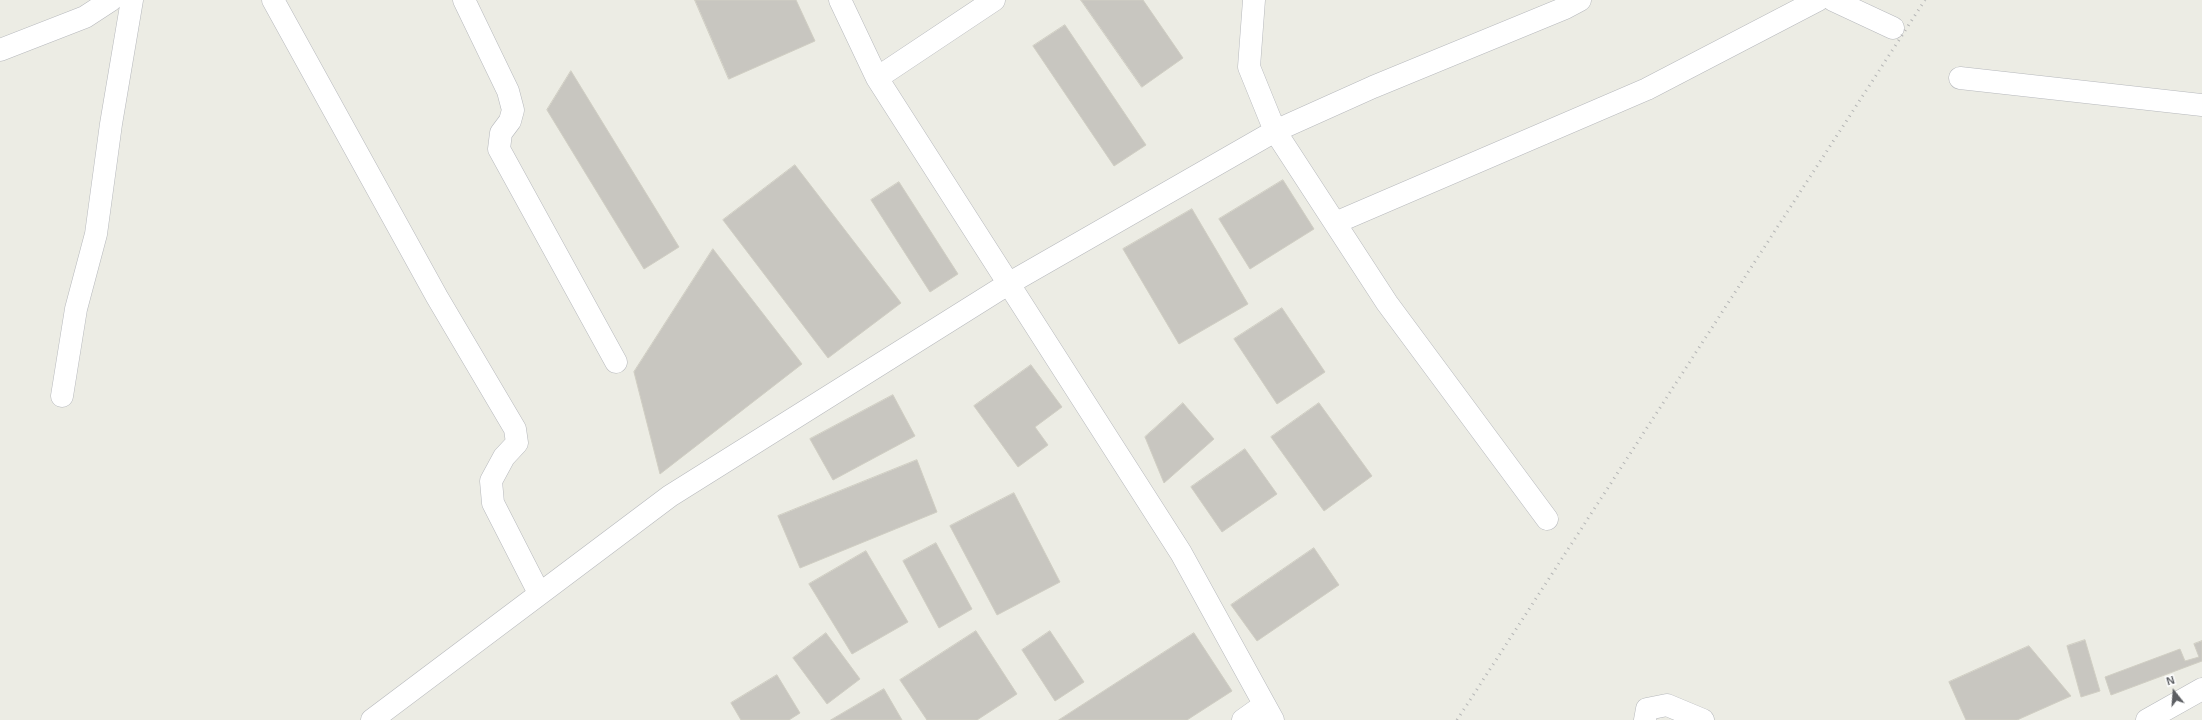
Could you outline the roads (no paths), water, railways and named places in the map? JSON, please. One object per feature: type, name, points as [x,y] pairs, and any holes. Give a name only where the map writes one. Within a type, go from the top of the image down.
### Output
[{"type":"street","points":[[0,50],[85,17],[111,0]]},
{"type":"street","points":[[62,396],[76,309],[96,234],[110,124],[132,0]]},
{"type":"street","points":[[273,0],[437,297],[515,430],[517,443],[504,457],[491,481],[493,503],[540,593]]},
{"type":"street","points":[[464,0],[508,90],[513,110],[510,121],[501,133],[499,149],[616,362]]},
{"type":"street","points":[[840,0],[877,78],[1181,553],[1268,712],[1243,720]]},
{"type":"street","points":[[877,78],[994,0]]},
{"type":"street","points":[[1254,0],[1249,66],[1274,131],[1387,302],[1547,518]]},
{"type":"street","points":[[372,720],[670,496],[1008,284],[1274,131],[1373,87],[1565,8],[1580,0]]},
{"type":"street","points":[[1335,223],[1647,89],[1818,0]]},
{"type":"street","points":[[1833,0],[1893,28]]},
{"type":"street","points":[[1960,78],[2202,105]]},
{"type":"street","points":[[2147,720],[2171,714],[2202,689]]},
{"type":"street","points":[[1645,720],[1647,710],[1667,705],[1703,720]]},
{"type":"railway","points":[[1457,720],[1925,0]]}]
